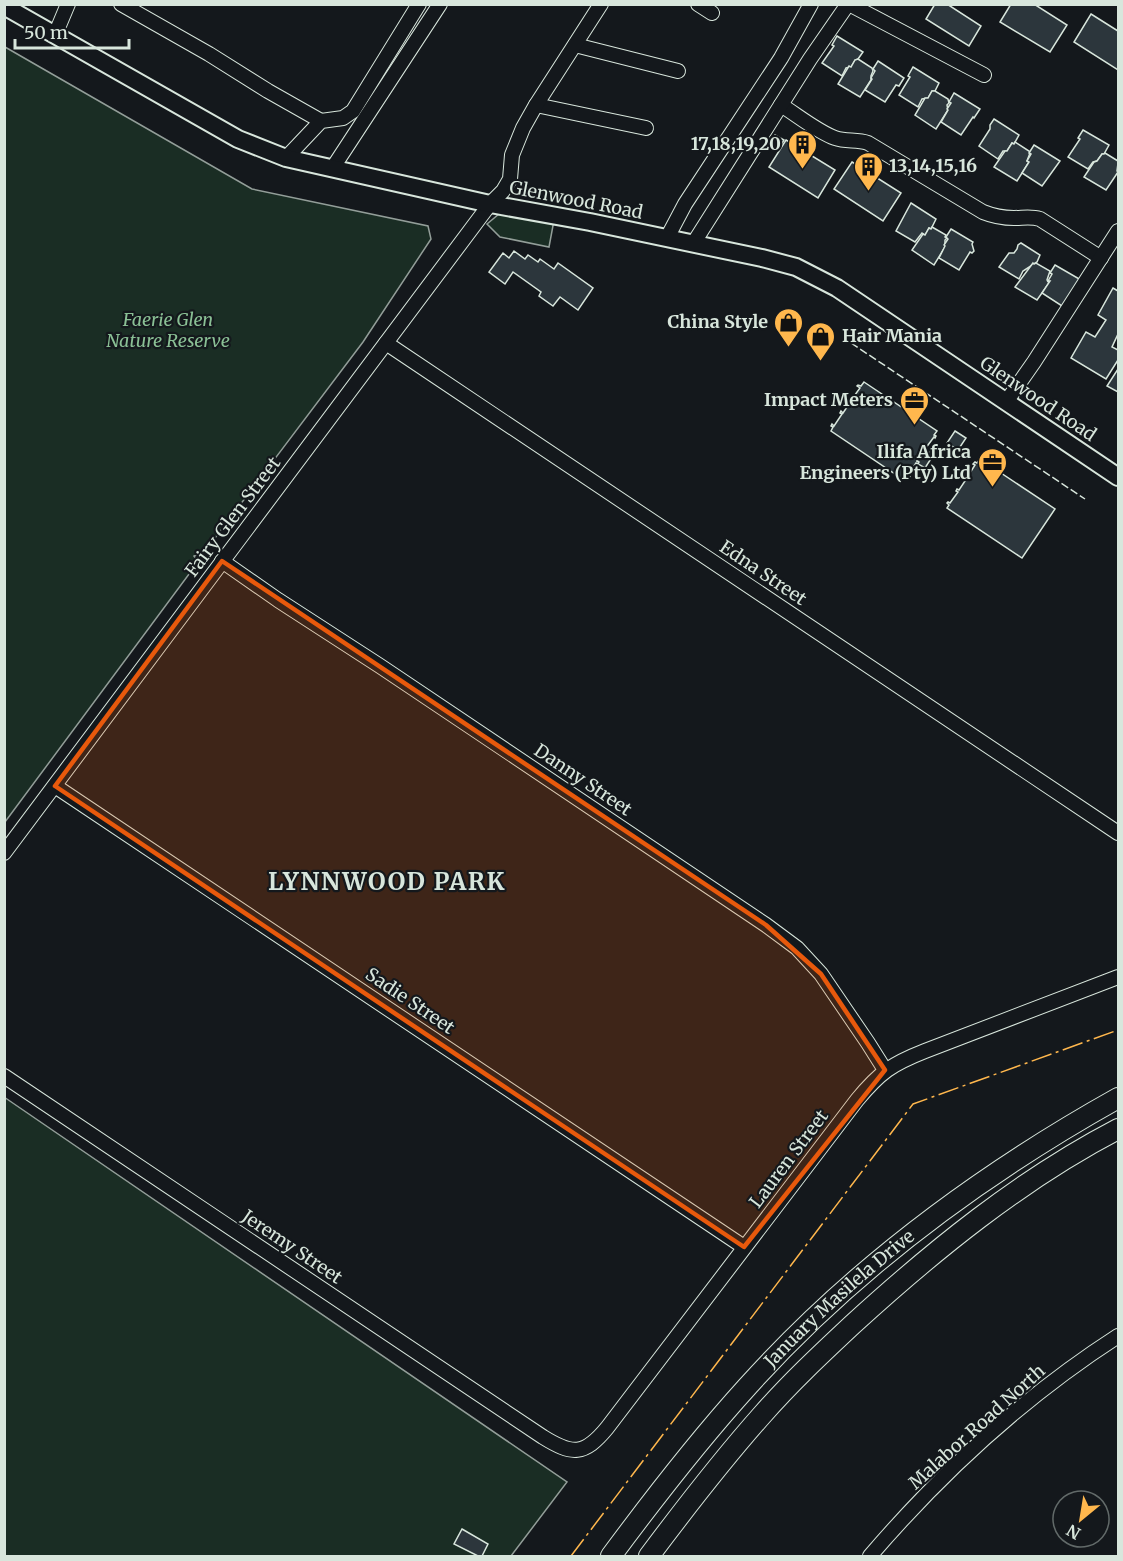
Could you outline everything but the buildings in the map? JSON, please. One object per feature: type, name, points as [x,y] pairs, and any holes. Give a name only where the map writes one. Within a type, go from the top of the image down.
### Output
[{"type":"main road","name":"January Masilela Drive","points":[[611,1557],[726,1410],[778,1354],[880,1259],[964,1194],[1048,1139],[1119,1098]]},
{"type":"main road","name":"January Masilela Drive","points":[[649,1557],[689,1504],[764,1413],[810,1364],[900,1281],[1020,1189],[1063,1161],[1119,1130]]},
{"type":"street","points":[[55,35],[68,4]]},
{"type":"street","points":[[121,4],[321,121],[343,118],[353,111],[417,9],[401,4]]},
{"type":"street","points":[[332,169],[440,4]]},
{"type":"street","name":"Fairy Glen Street","points":[[4,853],[490,204],[503,191],[510,179],[512,155],[523,128],[601,4]]},
{"type":"street","points":[[698,4],[712,13]]},
{"type":"street","points":[[667,238],[685,204],[781,58],[811,4]]},
{"type":"street","points":[[693,244],[810,59],[848,4],[984,75]]},
{"type":"street","name":"Glenwood Road","points":[[5,6],[238,138],[262,150],[286,158],[490,204],[667,238],[796,267],[837,288],[1119,477]]},
{"type":"street","points":[[575,45],[678,71]]},
{"type":"street","points":[[536,105],[646,128]]},
{"type":"street","points":[[781,105],[832,137],[868,143],[984,212],[1009,218],[1040,219],[1101,258]]},
{"type":"street","points":[[286,158],[321,121]]},
{"type":"street","points":[[1006,402],[1119,231]]},
{"type":"street","name":"Edna Street","points":[[386,343],[1119,833]]},
{"type":"street","name":"Danny Street","points":[[222,561],[792,943],[821,974],[885,1070]]},
{"type":"street","name":"Sadie Street","points":[[55,786],[744,1247]]},
{"type":"street","name":"Lauren Street","points":[[559,1446],[572,1450],[582,1449],[600,1437],[857,1100],[872,1081],[885,1070],[925,1051],[1119,977]]},
{"type":"street","name":"Jeremy Street","points":[[4,1076],[559,1446]]},
{"type":"street","name":"Malabor Road North","points":[[870,1557],[917,1503],[971,1451],[1058,1378],[1119,1336]]},
{"type":"highlighted area","points":[[222,561],[766,925],[821,974],[885,1070],[744,1247],[55,786]]},
{"type":"green space","name":"Faerie Glen Nature Reserve","points":[[5,47],[252,189],[428,226],[431,239],[363,342],[212,542],[209,542],[199,554],[194,556],[198,562],[5,822]]},
{"type":"green space","points":[[499,214],[555,215],[549,247],[500,237],[487,224]]},
{"type":"green space","points":[[4,1097],[567,1482],[511,1556],[5,1556]]},
{"type":"fence","points":[[851,343],[1085,499]]},
{"type":"power","points":[[571,1556],[913,1104],[1118,1030]]},
{"type":"place","name":"17,18,19,20","points":[[802,170]]},
{"type":"place","name":"13,14,15,16","points":[[868,192]]},
{"type":"place","name":"China Style","points":[[789,348]]},
{"type":"place","name":"Hair Mania","points":[[821,362]]},
{"type":"place","name":"Impact Meters","points":[[914,426]]},
{"type":"place","name":"Ilifa Africa Engineers (Pty) Ltd","points":[[992,488]]},
{"type":"district","name":"LYNNWOOD PARK","points":[[387,882]]}]
